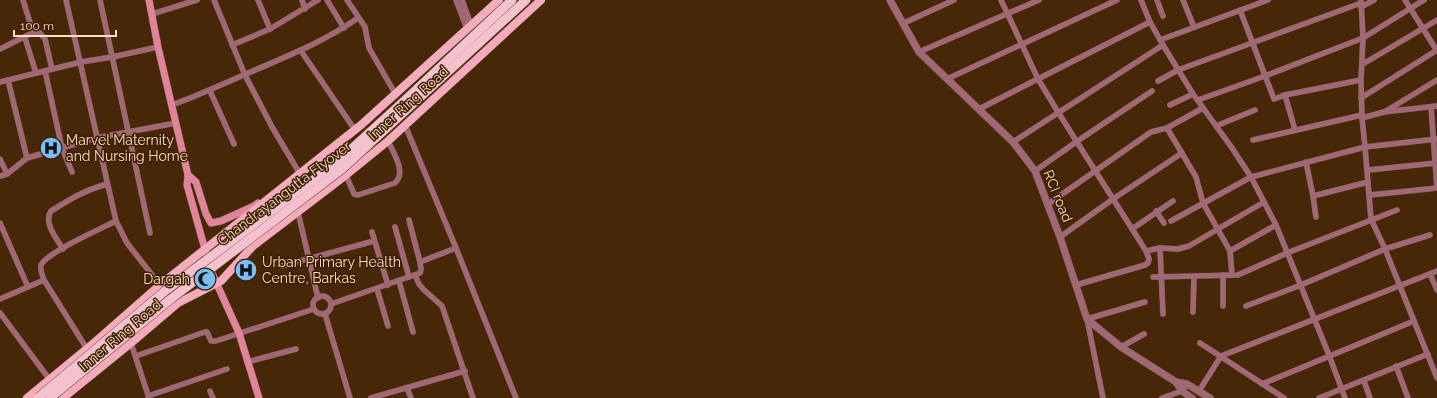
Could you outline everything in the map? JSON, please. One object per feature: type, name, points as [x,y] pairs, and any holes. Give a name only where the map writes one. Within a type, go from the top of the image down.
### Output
[{"type":"highway","name":"Chandrayangutta Flyover","points":[[38,398],[165,291],[336,163],[512,0]]},
{"type":"highway","name":"Chandrayangutta Flyover","points":[[50,398],[172,298],[342,169],[526,0]]},
{"type":"main road","points":[[150,0],[158,46],[188,175],[187,185],[204,249],[216,284],[224,298],[239,333],[259,398]]},
{"type":"main road","name":"Inner Ring Road","points":[[27,398],[204,249],[291,182],[355,130],[396,95],[499,0]]},
{"type":"main road","name":"Inner Ring Road","points":[[63,398],[178,303],[221,281],[253,246],[309,204],[388,141],[541,0]]},
{"type":"main road","points":[[188,175],[196,182],[206,214],[211,223],[221,221],[254,206],[281,185],[291,182],[309,204]]},
{"type":"street","points":[[23,0],[33,32]]},
{"type":"street","points":[[66,0],[116,221],[127,243],[160,285]]},
{"type":"street","points":[[100,0],[150,233]]},
{"type":"street","points":[[152,14],[197,0]]},
{"type":"street","points":[[214,0],[245,75],[272,127],[300,174]]},
{"type":"street","points":[[258,0],[270,29]]},
{"type":"street","points":[[302,0],[305,9]]},
{"type":"street","points":[[232,45],[270,29],[318,0]]},
{"type":"street","points":[[327,0],[344,28]]},
{"type":"street","points":[[347,0],[367,30],[367,42],[369,48],[396,95]]},
{"type":"street","points":[[456,0],[469,27]]},
{"type":"street","points":[[462,0],[469,27]]},
{"type":"street","name":"RCI road","points":[[890,0],[919,52],[1013,142],[1035,171],[1060,237],[1087,319]]},
{"type":"street","points":[[904,23],[954,0]]},
{"type":"street","points":[[1001,0],[1038,79],[1076,142],[1146,251],[1148,263],[1145,265],[1076,285]]},
{"type":"street","points":[[919,52],[1039,0]]},
{"type":"street","points":[[947,79],[1117,0]]},
{"type":"street","points":[[1141,0],[1150,22],[1178,70],[1251,177],[1276,225],[1315,319],[1345,398]]},
{"type":"street","points":[[1157,0],[1162,16]]},
{"type":"street","points":[[1183,0],[1194,27]]},
{"type":"street","points":[[1013,142],[1162,43],[1194,27],[1268,0]]},
{"type":"street","points":[[1158,81],[1178,70],[1361,3],[1374,0]]},
{"type":"street","points":[[1361,98],[1437,50],[1405,0]]},
{"type":"street","points":[[1198,100],[1363,38],[1424,0]]},
{"type":"street","points":[[1361,3],[1363,38],[1361,98],[1371,219],[1385,249],[1437,378]]},
{"type":"street","points":[[1240,10],[1254,42],[1274,99],[1285,95],[1361,80]]},
{"type":"street","points":[[172,106],[301,51],[344,28],[358,18]]},
{"type":"street","points":[[1363,64],[1437,20]]},
{"type":"street","points":[[979,108],[1150,22]]},
{"type":"street","points":[[0,49],[31,35],[33,32]]},
{"type":"street","points":[[33,32],[40,33],[45,39],[52,69]]},
{"type":"street","points":[[25,38],[36,73]]},
{"type":"street","points":[[0,82],[81,62],[112,57],[158,46]]},
{"type":"street","points":[[301,51],[355,130]]},
{"type":"street","points":[[45,71],[62,148],[72,172]]},
{"type":"street","points":[[8,80],[27,158]]},
{"type":"street","points":[[1384,112],[1437,80]]},
{"type":"street","points":[[210,91],[234,144]]},
{"type":"street","points":[[1035,171],[1152,91]]},
{"type":"street","points":[[1170,105],[1193,94]]},
{"type":"street","points":[[1285,95],[1295,130]]},
{"type":"street","points":[[1253,140],[1362,116],[1384,112],[1434,107],[1437,188],[1370,195]]},
{"type":"street","points":[[1048,204],[1151,132],[1167,128],[1203,108]]},
{"type":"street","points":[[1216,126],[1255,110]]},
{"type":"street","points":[[0,176],[6,174],[27,158],[96,138],[176,123]]},
{"type":"street","points":[[405,125],[516,398]]},
{"type":"street","points":[[1167,128],[1196,177],[1203,203],[1230,251],[1232,275]]},
{"type":"street","points":[[1170,221],[1251,177],[1365,147],[1435,140]]},
{"type":"street","points":[[346,175],[352,191],[354,194],[358,195],[395,183],[399,179],[400,169],[388,141]]},
{"type":"street","points":[[1060,237],[1113,199],[1182,153]]},
{"type":"street","points":[[0,159],[6,174]]},
{"type":"street","points":[[1306,162],[1316,217]]},
{"type":"street","points":[[1368,170],[1436,163]]},
{"type":"street","points":[[1313,196],[1368,182]]},
{"type":"street","points":[[63,249],[48,223],[49,214],[51,211],[82,192],[107,184]]},
{"type":"street","points":[[1132,229],[1156,211],[1173,201]]},
{"type":"street","points":[[1146,251],[1160,248],[1183,248],[1264,202]]},
{"type":"street","points":[[1153,276],[1238,275],[1287,253],[1397,210]]},
{"type":"street","points":[[1156,211],[1164,223]]},
{"type":"street","points":[[298,212],[318,298]]},
{"type":"street","points":[[331,304],[377,289],[421,272],[420,262],[409,220]]},
{"type":"street","points":[[87,349],[44,280],[41,273],[41,266],[44,261],[63,249],[116,221]]},
{"type":"street","points":[[0,223],[28,287]]},
{"type":"street","points":[[1230,251],[1276,225]]},
{"type":"street","points":[[395,227],[409,277]]},
{"type":"street","points":[[372,232],[388,285]]},
{"type":"street","points":[[1246,306],[1301,285],[1385,249],[1430,235]]},
{"type":"street","points":[[282,266],[374,241]]},
{"type":"street","points":[[420,262],[456,248]]},
{"type":"street","points":[[1160,248],[1163,314]]},
{"type":"street","points":[[1199,391],[1221,356],[1437,271]]},
{"type":"street","points":[[1430,274],[1437,290]]},
{"type":"street","points":[[415,275],[422,289],[442,306],[474,398]]},
{"type":"street","points":[[1223,275],[1223,306]]},
{"type":"street","points":[[1193,312],[1194,276]]},
{"type":"street","points":[[0,299],[44,280]]},
{"type":"street","points":[[399,281],[413,332]]},
{"type":"street","points":[[377,289],[388,326]]},
{"type":"street","points":[[326,297],[331,304],[330,311],[325,314],[320,314],[314,309],[314,302],[318,298],[326,297]]},
{"type":"street","points":[[1087,319],[1145,302]]},
{"type":"street","points":[[136,356],[205,332],[207,332],[212,342],[314,309]]},
{"type":"street","points":[[0,313],[50,380]]},
{"type":"street","points":[[325,314],[350,398]]},
{"type":"street","points":[[1087,319],[1121,347],[1176,382],[1187,384],[1210,398]]},
{"type":"street","points":[[1087,319],[1102,398]]},
{"type":"street","points":[[1262,384],[1414,321]]},
{"type":"street","points":[[1121,347],[1144,334]]},
{"type":"street","points":[[131,343],[149,397],[227,369]]},
{"type":"street","points":[[1200,343],[1284,398]]},
{"type":"street","points":[[247,362],[296,349]]},
{"type":"street","points":[[1319,398],[1428,354]]},
{"type":"street","points":[[1396,366],[1408,398]]},
{"type":"street","points":[[371,398],[465,371]]},
{"type":"street","points":[[1364,381],[1370,398]]},
{"type":"street","points":[[1176,382],[1182,391],[1192,398]]},
{"type":"street","points":[[1162,398],[1182,391],[1187,384]]},
{"type":"street","points":[[407,388],[411,398]]},
{"type":"street","points":[[210,392],[212,398]]},
{"type":"place","name":"Marvel Maternity and Nursing Home","points":[[51,148]]},
{"type":"place","name":"Urban Primary Health Centre, Barkas","points":[[246,270]]},
{"type":"place","name":"Dargah","points":[[205,279]]}]
